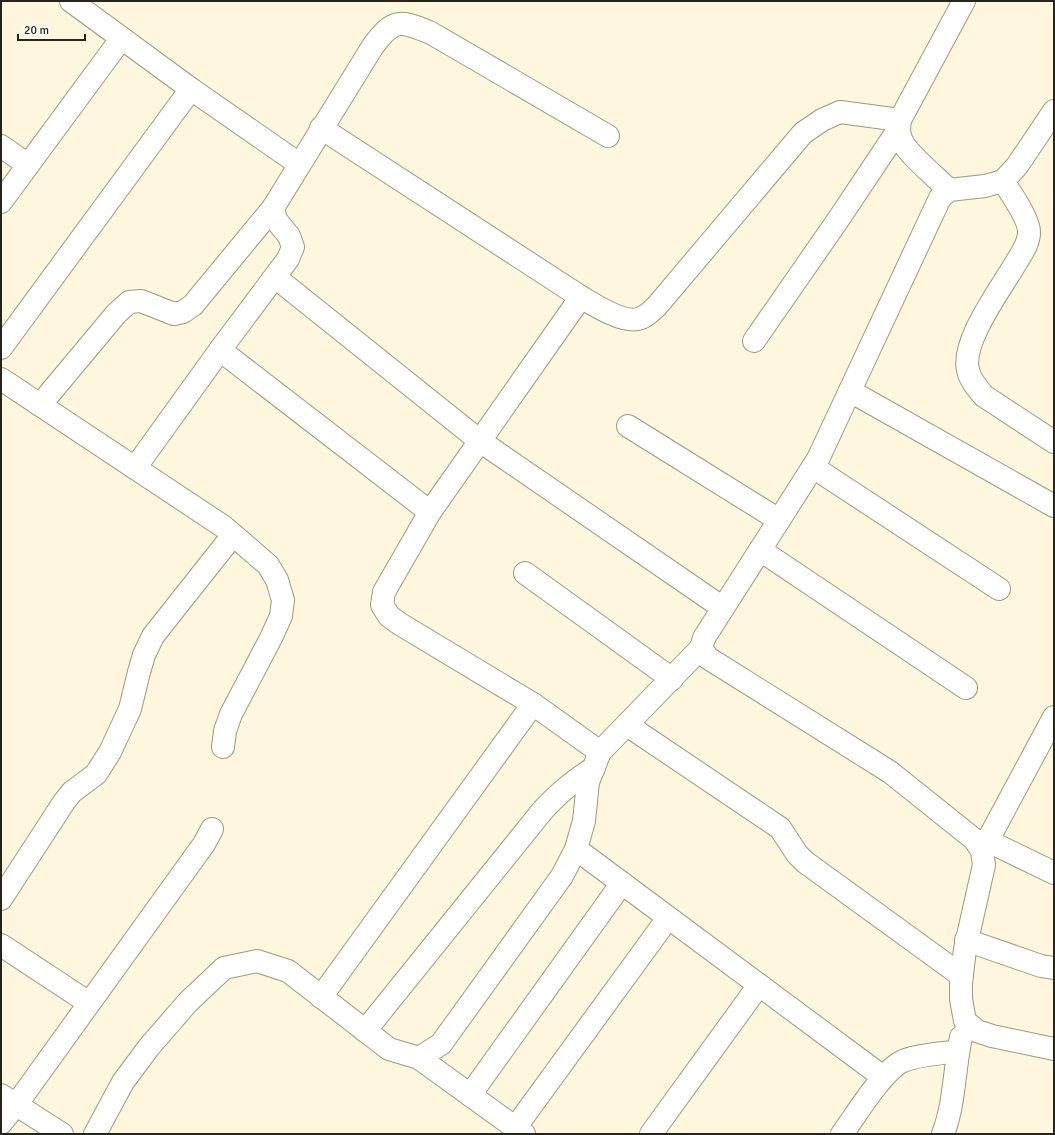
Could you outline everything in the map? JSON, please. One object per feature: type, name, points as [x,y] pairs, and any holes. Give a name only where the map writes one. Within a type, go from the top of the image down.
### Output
[{"type":"street","points":[[71,1],[121,39],[299,164]]},
{"type":"street","points":[[754,341],[840,217],[899,125],[964,1]]},
{"type":"street","points":[[40,406],[116,314],[129,302],[141,301],[174,314],[183,312],[193,305],[273,208],[373,46],[384,32],[394,25],[409,23],[431,33],[608,136]]},
{"type":"street","points":[[1,202],[121,39]]},
{"type":"street","points":[[1,348],[191,89]]},
{"type":"street","points":[[322,128],[581,297],[611,314],[628,318],[641,318],[656,307],[803,133],[822,120],[840,112],[899,125]]},
{"type":"street","points":[[365,1031],[543,810],[573,780],[597,760],[627,725],[701,648],[704,638],[813,467],[940,198],[949,190],[985,186],[1003,181],[1017,166],[1054,112]]},
{"type":"street","points":[[899,125],[902,142],[949,190]]},
{"type":"street","points":[[1,146],[28,165]]},
{"type":"street","points":[[1003,181],[1024,217],[1029,232],[1026,244],[1017,261],[975,331],[968,354],[968,369],[975,386],[984,396],[1054,442]]},
{"type":"street","points":[[135,468],[288,259],[293,246],[289,236],[276,220],[273,208]]},
{"type":"street","points":[[275,277],[480,441],[723,608]]},
{"type":"street","points":[[581,297],[430,512],[384,592],[382,605],[389,616],[400,624],[532,704],[597,760]]},
{"type":"street","points":[[220,350],[430,512]]},
{"type":"street","points":[[1,379],[224,527],[268,565],[277,580],[283,600],[281,616],[231,714],[225,731],[223,747]]},
{"type":"street","points":[[850,391],[1054,506]]},
{"type":"street","points":[[628,426],[779,520]]},
{"type":"street","points":[[813,467],[999,589]]},
{"type":"street","points":[[1,899],[64,802],[72,792],[96,774],[110,752],[130,709],[138,672],[153,636],[233,535]]},
{"type":"street","points":[[760,550],[966,688]]},
{"type":"street","points":[[526,572],[672,679]]},
{"type":"street","points":[[701,648],[708,658],[890,772],[975,840],[985,846],[1054,873]]},
{"type":"street","points":[[321,997],[532,704]]},
{"type":"street","points":[[943,1134],[949,1120],[958,1051],[964,1021],[961,999],[966,940],[984,865],[985,846],[1054,717]]},
{"type":"street","points":[[627,725],[780,828],[797,854],[805,862],[962,976]]},
{"type":"street","points":[[419,1058],[441,1044],[562,876],[576,849],[584,821],[588,782],[597,760]]},
{"type":"street","points":[[1,1123],[8,1100],[89,1003],[204,844],[212,829]]},
{"type":"street","points":[[576,849],[883,1078]]},
{"type":"street","points":[[470,1095],[622,883]]},
{"type":"street","points":[[95,1134],[123,1082],[149,1047],[188,1002],[224,968],[257,961],[288,971],[389,1049],[419,1058],[519,1131],[668,918]]},
{"type":"street","points":[[966,940],[1041,966],[1054,968]]},
{"type":"street","points":[[1,945],[89,1003]]},
{"type":"street","points":[[651,1134],[759,985]]},
{"type":"street","points":[[964,1021],[977,1030],[992,1036],[1054,1049]]},
{"type":"street","points":[[842,1134],[891,1069],[903,1061],[919,1056],[958,1051]]},
{"type":"street","points":[[8,1100],[62,1134]]}]
